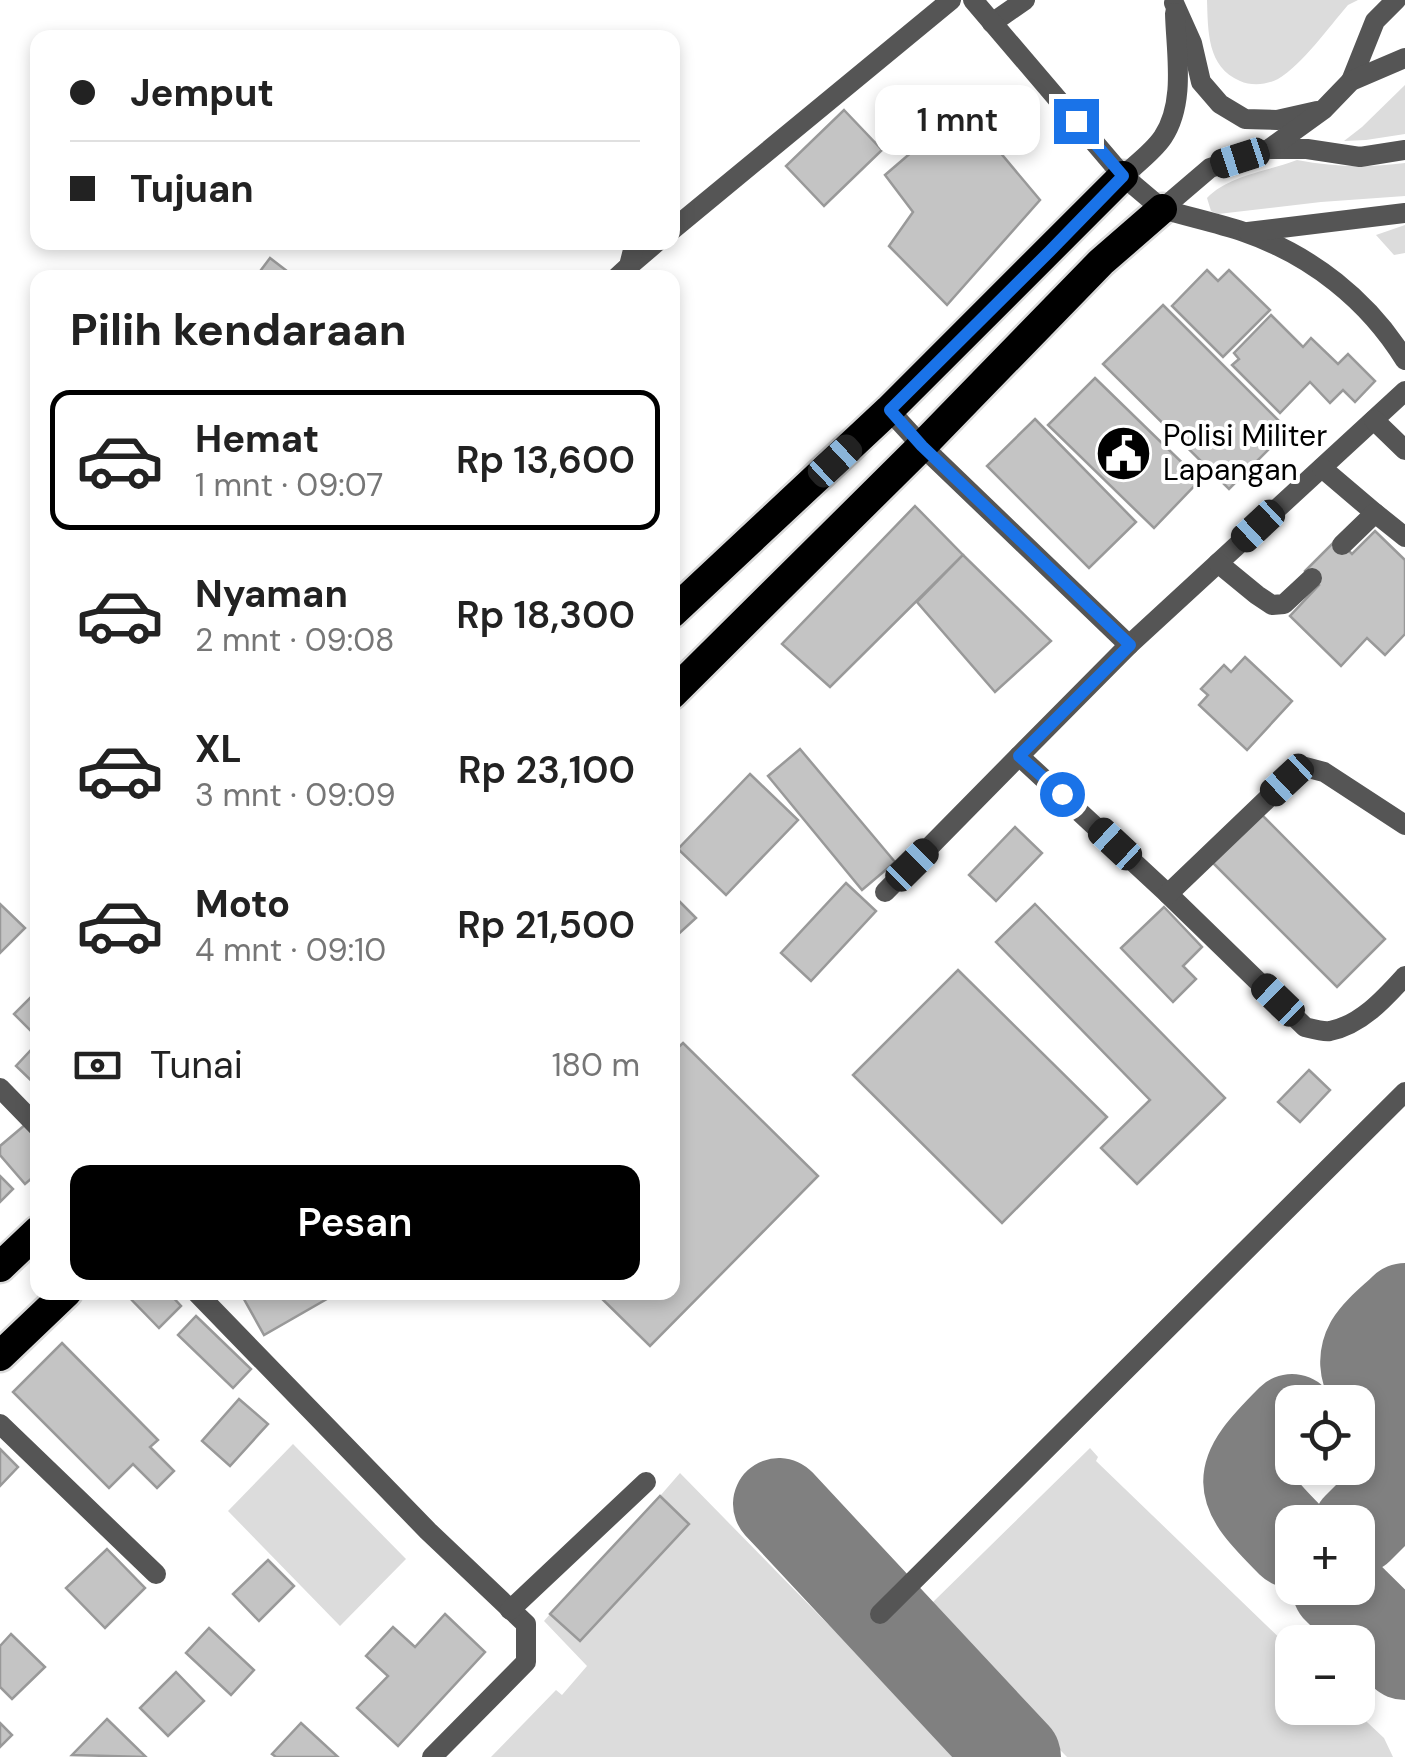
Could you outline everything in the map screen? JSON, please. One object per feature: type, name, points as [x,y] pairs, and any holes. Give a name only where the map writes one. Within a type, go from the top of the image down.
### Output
[{"type":"highway","points":[[680,606],[890,410],[1123,176]]},
{"type":"highway","points":[[680,686],[1102,262],[1162,208]]},
{"type":"highway","points":[[0,1267],[30,1239]]},
{"type":"highway","points":[[0,1356],[59,1300]]},
{"type":"street","points":[[680,223],[952,0]]},
{"type":"street","points":[[973,0],[1123,176],[1162,208],[1246,232],[1301,257],[1357,301],[1405,360]]},
{"type":"street","points":[[992,23],[1025,0]]},
{"type":"street","points":[[1352,81],[1375,21],[1396,0]]},
{"type":"street","points":[[1123,176],[1163,138],[1173,116],[1178,92],[1174,2]]},
{"type":"street","points":[[1174,2],[1192,42],[1200,82],[1220,104],[1245,119],[1277,120],[1324,110]]},
{"type":"street","points":[[1162,208],[1210,168],[1269,148],[1324,110],[1352,81],[1405,58]]},
{"type":"street","points":[[1269,148],[1307,148],[1360,157],[1405,150]]},
{"type":"street","points":[[1246,232],[1405,213]]},
{"type":"street","points":[[624,270],[648,250]]},
{"type":"street","points":[[885,892],[1130,645],[1405,391]]},
{"type":"street","points":[[890,410],[922,446],[1130,645]]},
{"type":"street","points":[[1374,420],[1405,450]]},
{"type":"street","points":[[1322,468],[1405,536]]},
{"type":"street","points":[[1342,545],[1375,513]]},
{"type":"street","points":[[1218,563],[1272,605],[1284,604],[1312,578]]},
{"type":"street","points":[[1019,756],[1305,1027],[1328,1032],[1355,1022],[1405,976]]},
{"type":"street","points":[[1168,894],[1287,780],[1305,768],[1324,772],[1405,825]]},
{"type":"street","points":[[0,1088],[30,1119]]},
{"type":"street","points":[[880,1614],[1405,1092]]},
{"type":"street","points":[[204,1300],[364,1466],[526,1624],[526,1662],[432,1757]]},
{"type":"street","points":[[0,1424],[156,1574]]},
{"type":"street","points":[[510,1610],[646,1482]]},
{"type":"shaded area","points":[[1207,0],[1358,0],[1348,5],[1287,72],[1274,81],[1254,84],[1229,75],[1215,57],[1209,36]]},
{"type":"shaded area","points":[[1405,85],[1405,134],[1344,141],[1362,127]]},
{"type":"shaded area","points":[[1297,160],[1351,166],[1405,163],[1405,196],[1218,214],[1211,211],[1207,198],[1226,184]]},
{"type":"shaded area","points":[[1405,225],[1405,253],[1394,255],[1376,235]]},
{"type":"shaded area","points":[[293,1444],[406,1559],[340,1626],[228,1511]]},
{"type":"shaded area","points":[[1090,1448],[1098,1457],[1096,1461],[1275,1634],[1275,1725],[1370,1725],[1384,1738],[1393,1757],[1067,1757],[932,1620],[932,1603]]},
{"type":"shaded area","points":[[680,1473],[963,1757],[491,1757],[556,1690],[562,1695],[587,1666],[544,1621],[550,1614],[580,1641],[689,1524],[660,1496]]},
{"type":"building","points":[[963,108],[1040,200],[947,305],[889,246],[913,212],[885,175]]},
{"type":"building","points":[[844,110],[882,150],[824,206],[786,166]]},
{"type":"building","points":[[270,258],[286,270],[261,270]]},
{"type":"building","points":[[1207,270],[1218,281],[1229,270],[1270,310],[1223,357],[1172,306]]},
{"type":"building","points":[[1163,305],[1288,430],[1229,489],[1103,364]]},
{"type":"building","points":[[1271,315],[1303,347],[1311,338],[1338,364],[1348,354],[1375,381],[1355,402],[1343,390],[1330,403],[1310,382],[1280,413],[1232,365],[1239,359],[1234,353]]},
{"type":"building","name":"Polisi Militer Lapangan","points":[[1095,378],[1200,480],[1154,528],[1048,425]]},
{"type":"building","points":[[1035,419],[1136,522],[1089,568],[987,466]]},
{"type":"building","points":[[915,506],[963,555],[830,687],[782,644]]},
{"type":"building","points":[[1375,531],[1405,560],[1405,634],[1385,655],[1367,638],[1341,666],[1290,616],[1319,585],[1305,571],[1337,539],[1352,554]]},
{"type":"building","points":[[963,555],[1051,641],[995,692],[917,602]]},
{"type":"building","points":[[1245,657],[1292,701],[1247,750],[1199,705],[1208,695],[1201,689],[1224,665],[1231,672]]},
{"type":"building","points":[[800,749],[895,862],[862,890],[768,776]]},
{"type":"building","points":[[750,774],[798,820],[726,895],[680,847]]},
{"type":"building","points":[[1261,814],[1385,939],[1337,987],[1213,863]]},
{"type":"building","points":[[1015,827],[1042,853],[996,901],[969,875]]},
{"type":"building","points":[[846,883],[876,911],[811,981],[781,953]]},
{"type":"building","points":[[680,902],[696,918],[680,933]]},
{"type":"building","points":[[0,904],[25,928],[0,953]]},
{"type":"building","points":[[1035,904],[1225,1098],[1137,1184],[1101,1148],[1150,1100],[996,942]]},
{"type":"building","points":[[1164,907],[1202,947],[1183,966],[1196,979],[1173,1002],[1121,948]]},
{"type":"building","points":[[958,970],[1107,1117],[1002,1223],[853,1075]]},
{"type":"building","points":[[30,998],[30,1030],[14,1014]]},
{"type":"building","points":[[683,1043],[818,1176],[650,1346],[603,1300],[680,1300]]},
{"type":"building","points":[[30,1051],[30,1079],[16,1066]]},
{"type":"building","points":[[1309,1070],[1330,1090],[1300,1122],[1278,1102]]},
{"type":"building","points":[[26,1124],[30,1128],[30,1180],[25,1184],[0,1155],[0,1146]]},
{"type":"building","points":[[0,1176],[13,1189],[0,1202]]},
{"type":"building","points":[[132,1300],[175,1300],[181,1306],[159,1328]]},
{"type":"building","points":[[244,1300],[325,1300],[264,1335]]},
{"type":"building","points":[[196,1316],[251,1369],[233,1388],[178,1335]]},
{"type":"building","points":[[62,1343],[158,1440],[150,1447],[174,1471],[157,1488],[133,1464],[109,1488],[13,1392]]},
{"type":"building","points":[[239,1399],[268,1424],[230,1466],[202,1441]]},
{"type":"building","points":[[0,1449],[18,1467],[0,1486]]},
{"type":"building","points":[[660,1496],[689,1524],[580,1641],[550,1614]]},
{"type":"building","points":[[107,1549],[145,1588],[105,1628],[66,1588]]},
{"type":"building","points":[[268,1560],[294,1586],[259,1621],[233,1594]]},
{"type":"building","points":[[445,1614],[485,1652],[398,1746],[357,1708],[388,1676],[366,1656],[393,1627],[415,1647]]},
{"type":"building","points":[[209,1628],[254,1670],[231,1695],[186,1653]]},
{"type":"building","points":[[11,1634],[45,1667],[12,1699],[0,1687],[0,1646]]},
{"type":"building","points":[[176,1672],[204,1701],[168,1736],[140,1708]]},
{"type":"building","points":[[107,1719],[146,1757],[72,1755]]},
{"type":"building","points":[[0,1723],[12,1735],[0,1747]]},
{"type":"building","points":[[301,1723],[338,1757],[272,1754]]},
{"type":"taxiway","points":[[1405,1309],[1371,1344],[1366,1366],[1374,1386],[1405,1418]]},
{"type":"taxiway","points":[[1275,1438],[1252,1469],[1249,1482],[1260,1507],[1275,1524]]},
{"type":"taxiway","points":[[1375,1511],[1405,1481]]},
{"type":"taxiway","points":[[779,1504],[1015,1757]]},
{"type":"taxiway","points":[[1355,1605],[1405,1654]]},
{"type":"place","name":"Polisi Militer Lapangan","points":[[1124,453]]},
{"type":"route","points":[[1062,794],[1019,756],[1130,645],[922,446],[890,410],[1123,176],[1076,121]]}]
